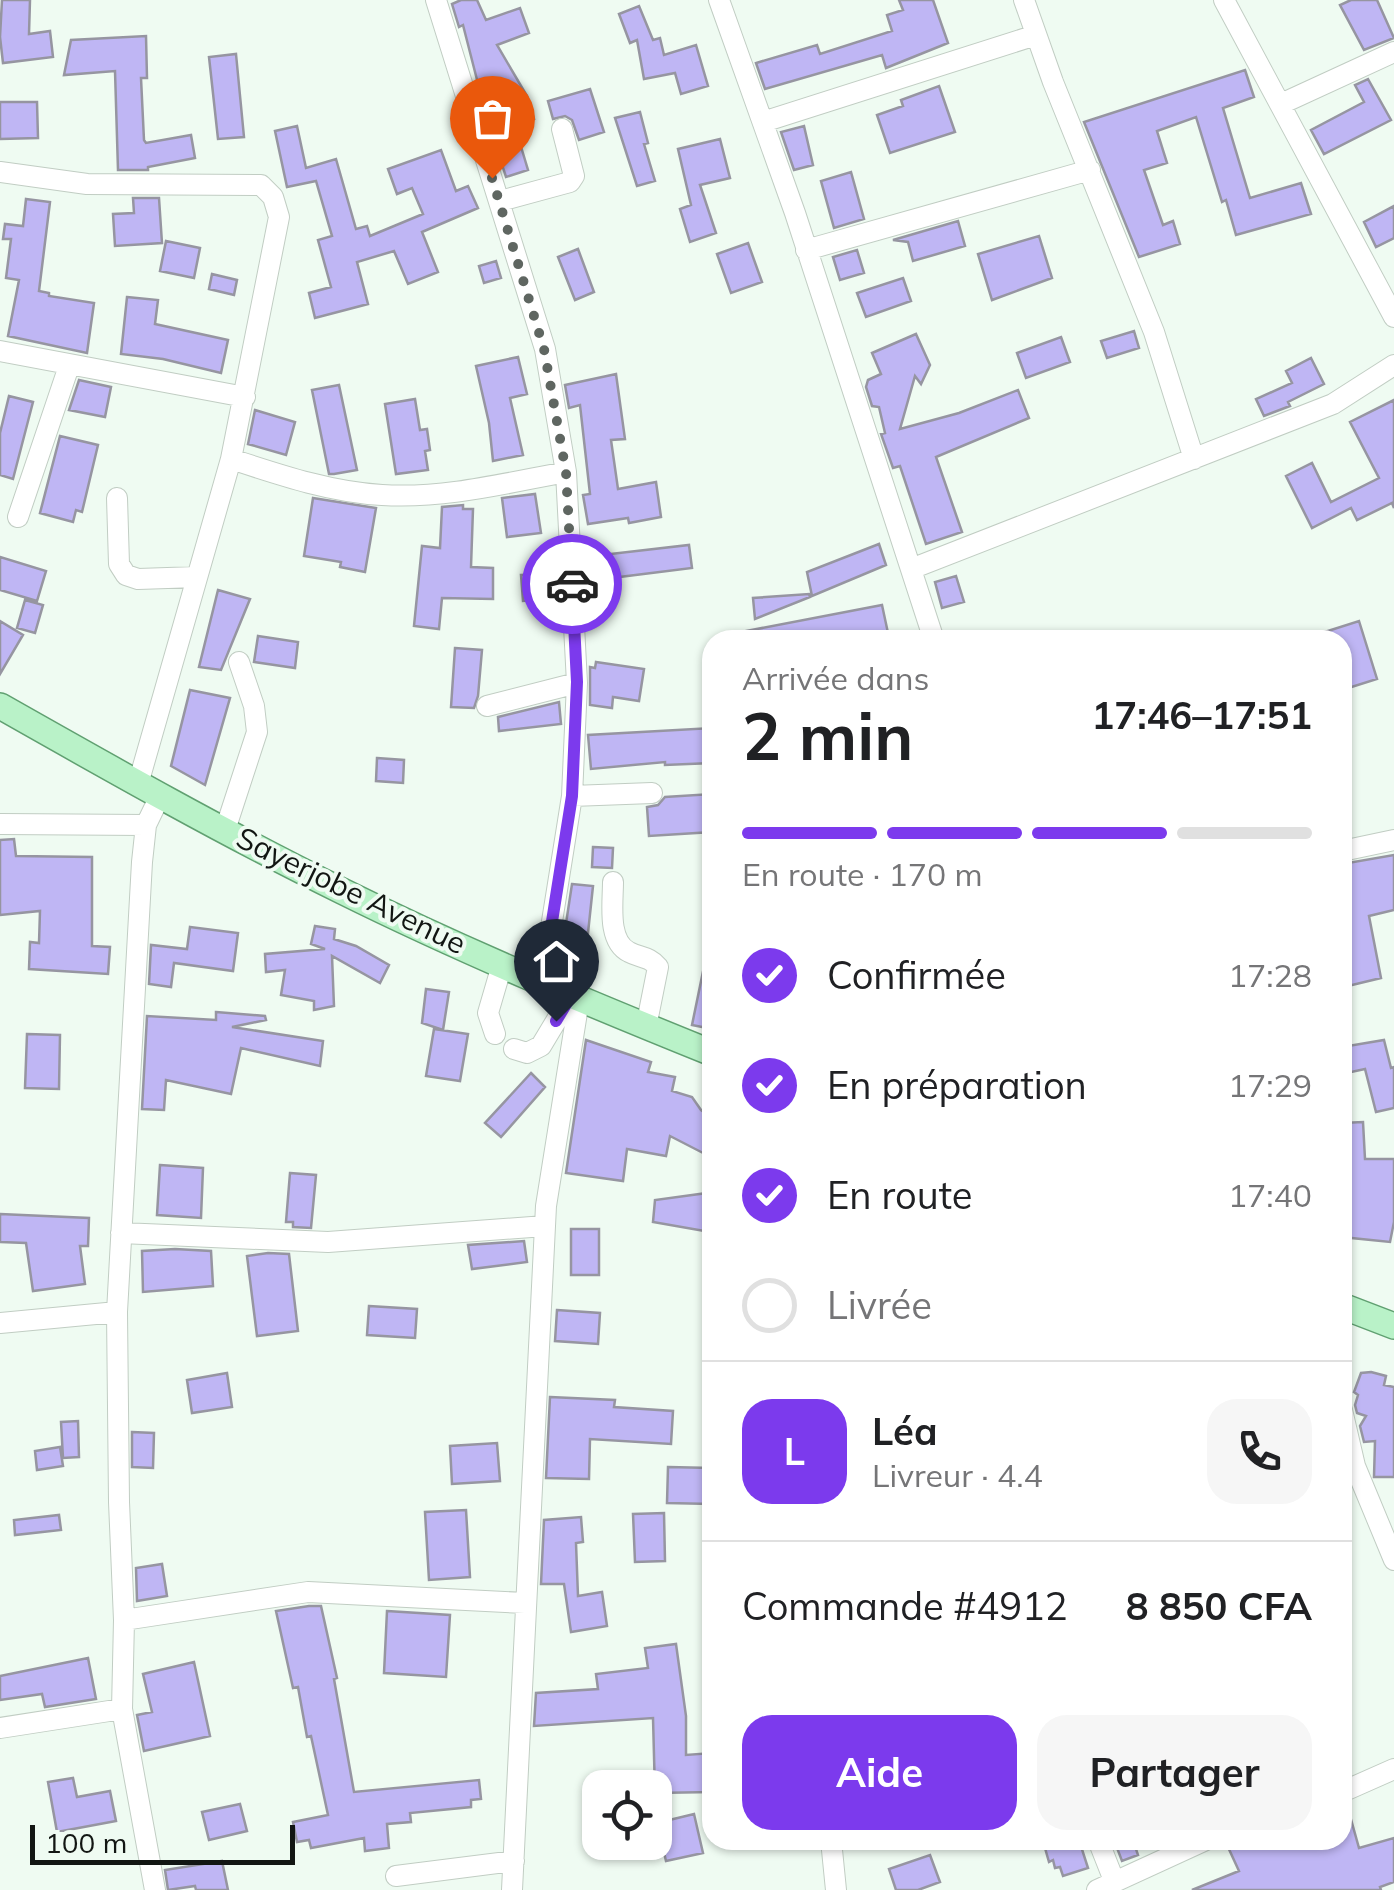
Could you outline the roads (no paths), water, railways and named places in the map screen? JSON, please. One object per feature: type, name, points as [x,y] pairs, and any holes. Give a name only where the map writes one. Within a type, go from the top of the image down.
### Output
[{"type":"main road","name":"Sayerjobe Avenue","points":[[0,706],[342,891],[542,984],[702,1049]]},
{"type":"main road","points":[[1352,1310],[1394,1326]]},
{"type":"street","points":[[436,0],[544,349],[566,472],[577,682],[572,796],[542,984]]},
{"type":"street","points":[[719,0],[931,630]]},
{"type":"street","points":[[1024,0],[1154,332],[1194,459]]},
{"type":"street","points":[[1224,0],[1394,317]]},
{"type":"street","points":[[762,122],[1036,35]]},
{"type":"street","points":[[1281,104],[1394,52]]},
{"type":"street","points":[[500,201],[570,182],[574,176],[562,129]]},
{"type":"street","points":[[806,250],[1090,170]]},
{"type":"street","points":[[0,172],[86,184],[261,185],[273,197],[279,217],[245,397],[197,577],[149,790],[146,824],[121,1233],[119,1502],[124,1620],[122,1709],[155,1890]]},
{"type":"street","points":[[0,351],[245,397]]},
{"type":"street","points":[[911,569],[1332,404],[1394,365]]},
{"type":"street","points":[[18,517],[69,366]]},
{"type":"street","points":[[231,459],[305,484],[381,495],[444,494],[566,472]]},
{"type":"street","points":[[117,498],[120,564],[126,575],[138,579],[197,577]]},
{"type":"street","points":[[225,830],[257,732],[254,706],[239,662]]},
{"type":"street","points":[[487,706],[577,682]]},
{"type":"street","points":[[572,796],[652,793]]},
{"type":"street","points":[[0,824],[146,824]]},
{"type":"street","points":[[1352,849],[1394,841]]},
{"type":"street","points":[[613,882],[613,921],[618,944],[628,952],[652,959],[658,967],[646,1026]]},
{"type":"street","points":[[496,1034],[488,1013],[502,965]]},
{"type":"street","points":[[514,1049],[527,1054],[541,1046],[575,998]]},
{"type":"street","points":[[512,1890],[545,1226],[575,998]]},
{"type":"street","points":[[121,1233],[328,1242],[545,1226]]},
{"type":"street","points":[[0,1322],[118,1312]]},
{"type":"street","points":[[1352,1453],[1394,1560]]},
{"type":"street","points":[[124,1620],[308,1592],[525,1602]]},
{"type":"street","points":[[0,1728],[122,1709]]},
{"type":"street","points":[[1352,1788],[1394,1770]]},
{"type":"street","points":[[832,1850],[836,1890]]},
{"type":"street","points":[[1100,1850],[1106,1887],[1185,1850]]},
{"type":"street","points":[[396,1876],[514,1861]]}]
